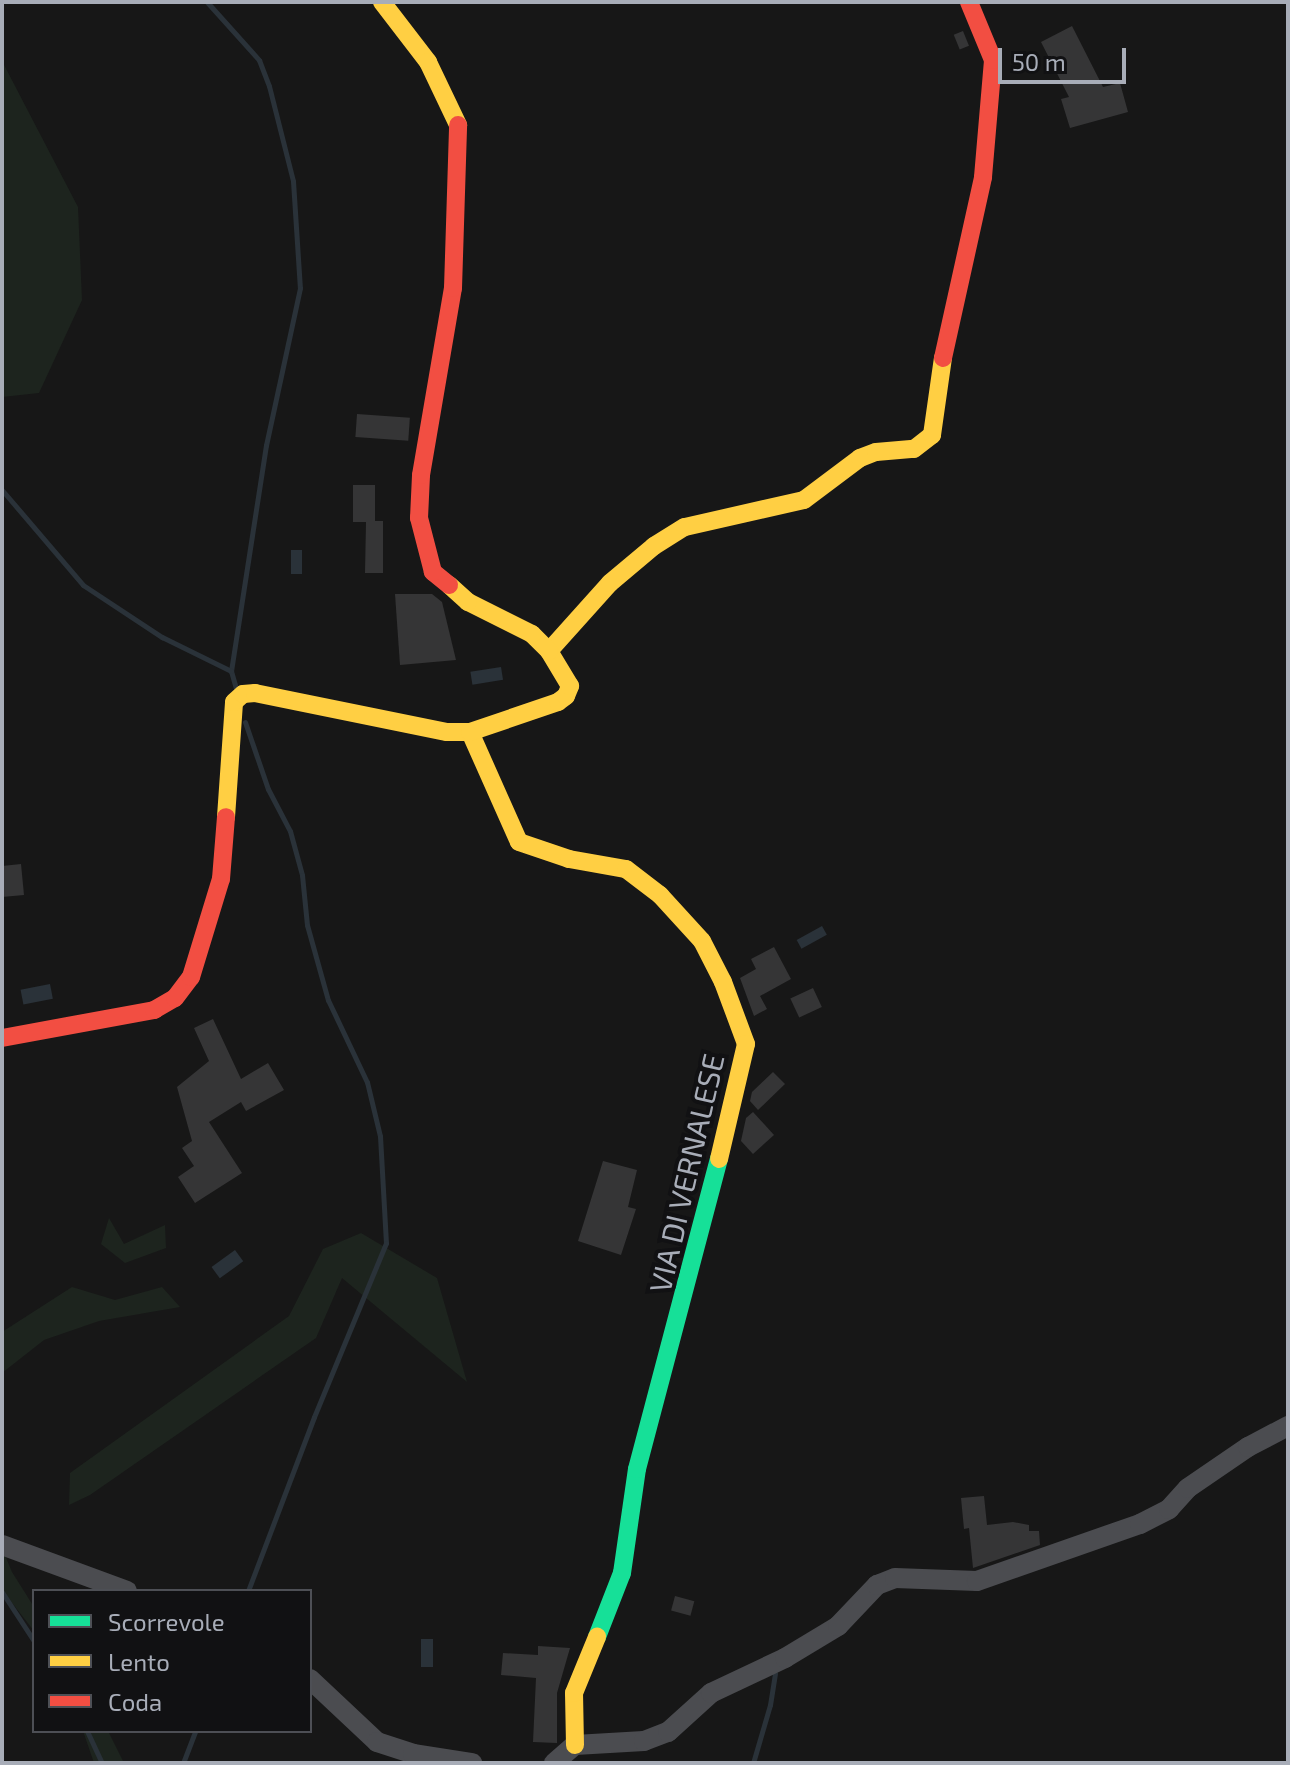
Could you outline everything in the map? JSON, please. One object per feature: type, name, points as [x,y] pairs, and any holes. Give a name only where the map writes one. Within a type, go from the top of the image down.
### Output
[{"type":"street","points":[[2,1038],[154,1010],[175,998],[191,977],[221,879],[234,702],[243,694],[255,693],[447,732],[470,732],[558,702],[566,696],[570,686],[549,651],[532,634],[489,614],[451,590],[433,572],[426,548],[419,518],[421,475],[453,288],[458,124],[428,62],[382,2]]},
{"type":"street","points":[[549,651],[610,583],[654,546],[685,527],[804,500],[860,458],[876,452],[914,449],[932,435],[944,351],[983,177],[986,148],[993,60],[969,2]]},
{"type":"street","name":"VIA DI VERNALESE","points":[[470,732],[496,797],[519,842],[569,859],[626,869],[660,895],[702,941],[723,982],[746,1044],[700,1242],[637,1469],[622,1573],[574,1693],[575,1745]]},
{"type":"street","points":[[554,1763],[575,1745],[644,1741],[668,1732],[711,1693],[785,1658],[838,1626],[877,1585],[895,1578],[977,1581],[1140,1524],[1169,1509],[1188,1488],[1248,1447],[1288,1426]]},
{"type":"street","points":[[2,1545],[122,1589]]},
{"type":"street","points":[[312,1681],[377,1742],[413,1754],[472,1763]]},
{"type":"shaded area","points":[[2,61],[78,207],[82,300],[39,393],[2,397]]},
{"type":"shaded area","points":[[291,550],[302,550],[302,574],[291,574]]},
{"type":"shaded area","points":[[501,667],[503,680],[472,685],[470,672]]},
{"type":"shaded area","points":[[822,926],[827,935],[801,949],[797,940]]},
{"type":"shaded area","points":[[50,984],[53,999],[23,1004],[21,990]]},
{"type":"shaded area","points":[[109,1218],[124,1244],[165,1225],[166,1248],[125,1263],[101,1244]]},
{"type":"shaded area","points":[[361,1233],[437,1278],[467,1382],[342,1278],[316,1338],[90,1495],[69,1505],[70,1473],[289,1316],[323,1249]]},
{"type":"shaded area","points":[[235,1250],[243,1261],[220,1278],[212,1267]]},
{"type":"shaded area","points":[[72,1287],[115,1300],[162,1287],[180,1307],[99,1321],[44,1340],[2,1373],[2,1332]]},
{"type":"shaded area","points":[[2,1548],[12,1572],[32,1604],[32,1628],[2,1590]]},
{"type":"shaded area","points":[[421,1639],[433,1639],[433,1667],[421,1667]]},
{"type":"shaded area","points":[[84,1733],[109,1733],[124,1763],[94,1763]]},
{"type":"building","points":[[1072,26],[1103,87],[1120,83],[1128,112],[1070,128],[1061,99],[1069,97],[1041,42]]},
{"type":"building","points":[[963,31],[969,46],[960,50],[954,35]]},
{"type":"building","points":[[357,414],[410,418],[408,441],[355,437]]},
{"type":"building","points":[[353,485],[375,485],[375,521],[383,521],[383,573],[365,573],[366,522],[353,522]]},
{"type":"building","points":[[395,594],[432,594],[442,602],[456,660],[400,665]]},
{"type":"building","points":[[21,864],[24,895],[2,897],[2,866]]},
{"type":"building","points":[[774,947],[791,979],[760,996],[767,1009],[754,1016],[740,978],[756,969],[751,959]]},
{"type":"building","points":[[813,988],[822,1007],[799,1018],[790,999]]},
{"type":"building","points":[[213,1019],[241,1079],[268,1063],[284,1090],[246,1111],[241,1102],[209,1122],[242,1173],[195,1203],[178,1177],[194,1166],[182,1148],[192,1141],[177,1087],[209,1061],[194,1028]]},
{"type":"building","points":[[773,1072],[785,1084],[758,1110],[750,1101],[752,1092]]},
{"type":"building","points":[[753,1112],[774,1135],[753,1154],[741,1141],[746,1118]]},
{"type":"building","points":[[603,1161],[637,1170],[628,1207],[636,1209],[621,1255],[578,1241]]},
{"type":"building","points":[[984,1496],[987,1525],[1013,1522],[1029,1525],[1029,1531],[1039,1531],[1040,1545],[973,1568],[969,1528],[964,1529],[961,1498]]},
{"type":"building","points":[[675,1596],[694,1601],[690,1616],[671,1610]]},
{"type":"building","points":[[538,1646],[570,1648],[557,1693],[557,1743],[533,1742],[536,1678],[501,1675],[503,1653],[538,1655]]},
{"type":"waterway","points":[[207,2],[259,60],[269,86],[293,181],[300,288],[266,445],[231,671],[236,689]]},
{"type":"waterway","points":[[2,490],[83,585],[162,637],[231,671]]},
{"type":"waterway","points":[[245,722],[268,789],[290,831],[302,875],[307,925],[328,1000],[367,1082],[380,1136],[386,1243],[314,1417],[249,1589]]},
{"type":"waterway","points":[[2,1592],[32,1638]]},
{"type":"waterway","points":[[753,1763],[770,1705],[775,1673]]},
{"type":"waterway","points":[[88,1733],[102,1763]]},
{"type":"waterway","points":[[183,1763],[194,1733]]},
{"type":"traffic: fast","points":[[597,1637],[622,1573],[637,1469],[719,1159]]},
{"type":"traffic: slow","points":[[382,2],[428,62],[458,125]]},
{"type":"traffic: slow","points":[[549,651],[610,583],[654,546],[685,527],[804,500],[860,458],[876,452],[914,449],[932,435],[943,358]]},
{"type":"traffic: slow","points":[[226,817],[234,702],[243,694],[255,693],[447,732],[470,732],[558,702],[566,696],[570,686],[549,651],[532,634],[468,602],[449,585]]},
{"type":"traffic: slow","points":[[470,732],[519,842],[569,859],[626,869],[660,895],[702,941],[723,982],[746,1044],[719,1159]]},
{"type":"traffic: slow","points":[[575,1745],[574,1693],[597,1637]]},
{"type":"traffic: jam","points":[[943,358],[983,177],[993,60],[969,2]]},
{"type":"traffic: jam","points":[[449,585],[433,572],[419,518],[421,475],[453,288],[458,125]]},
{"type":"traffic: jam","points":[[2,1038],[154,1010],[175,998],[191,977],[221,879],[226,817]]}]
